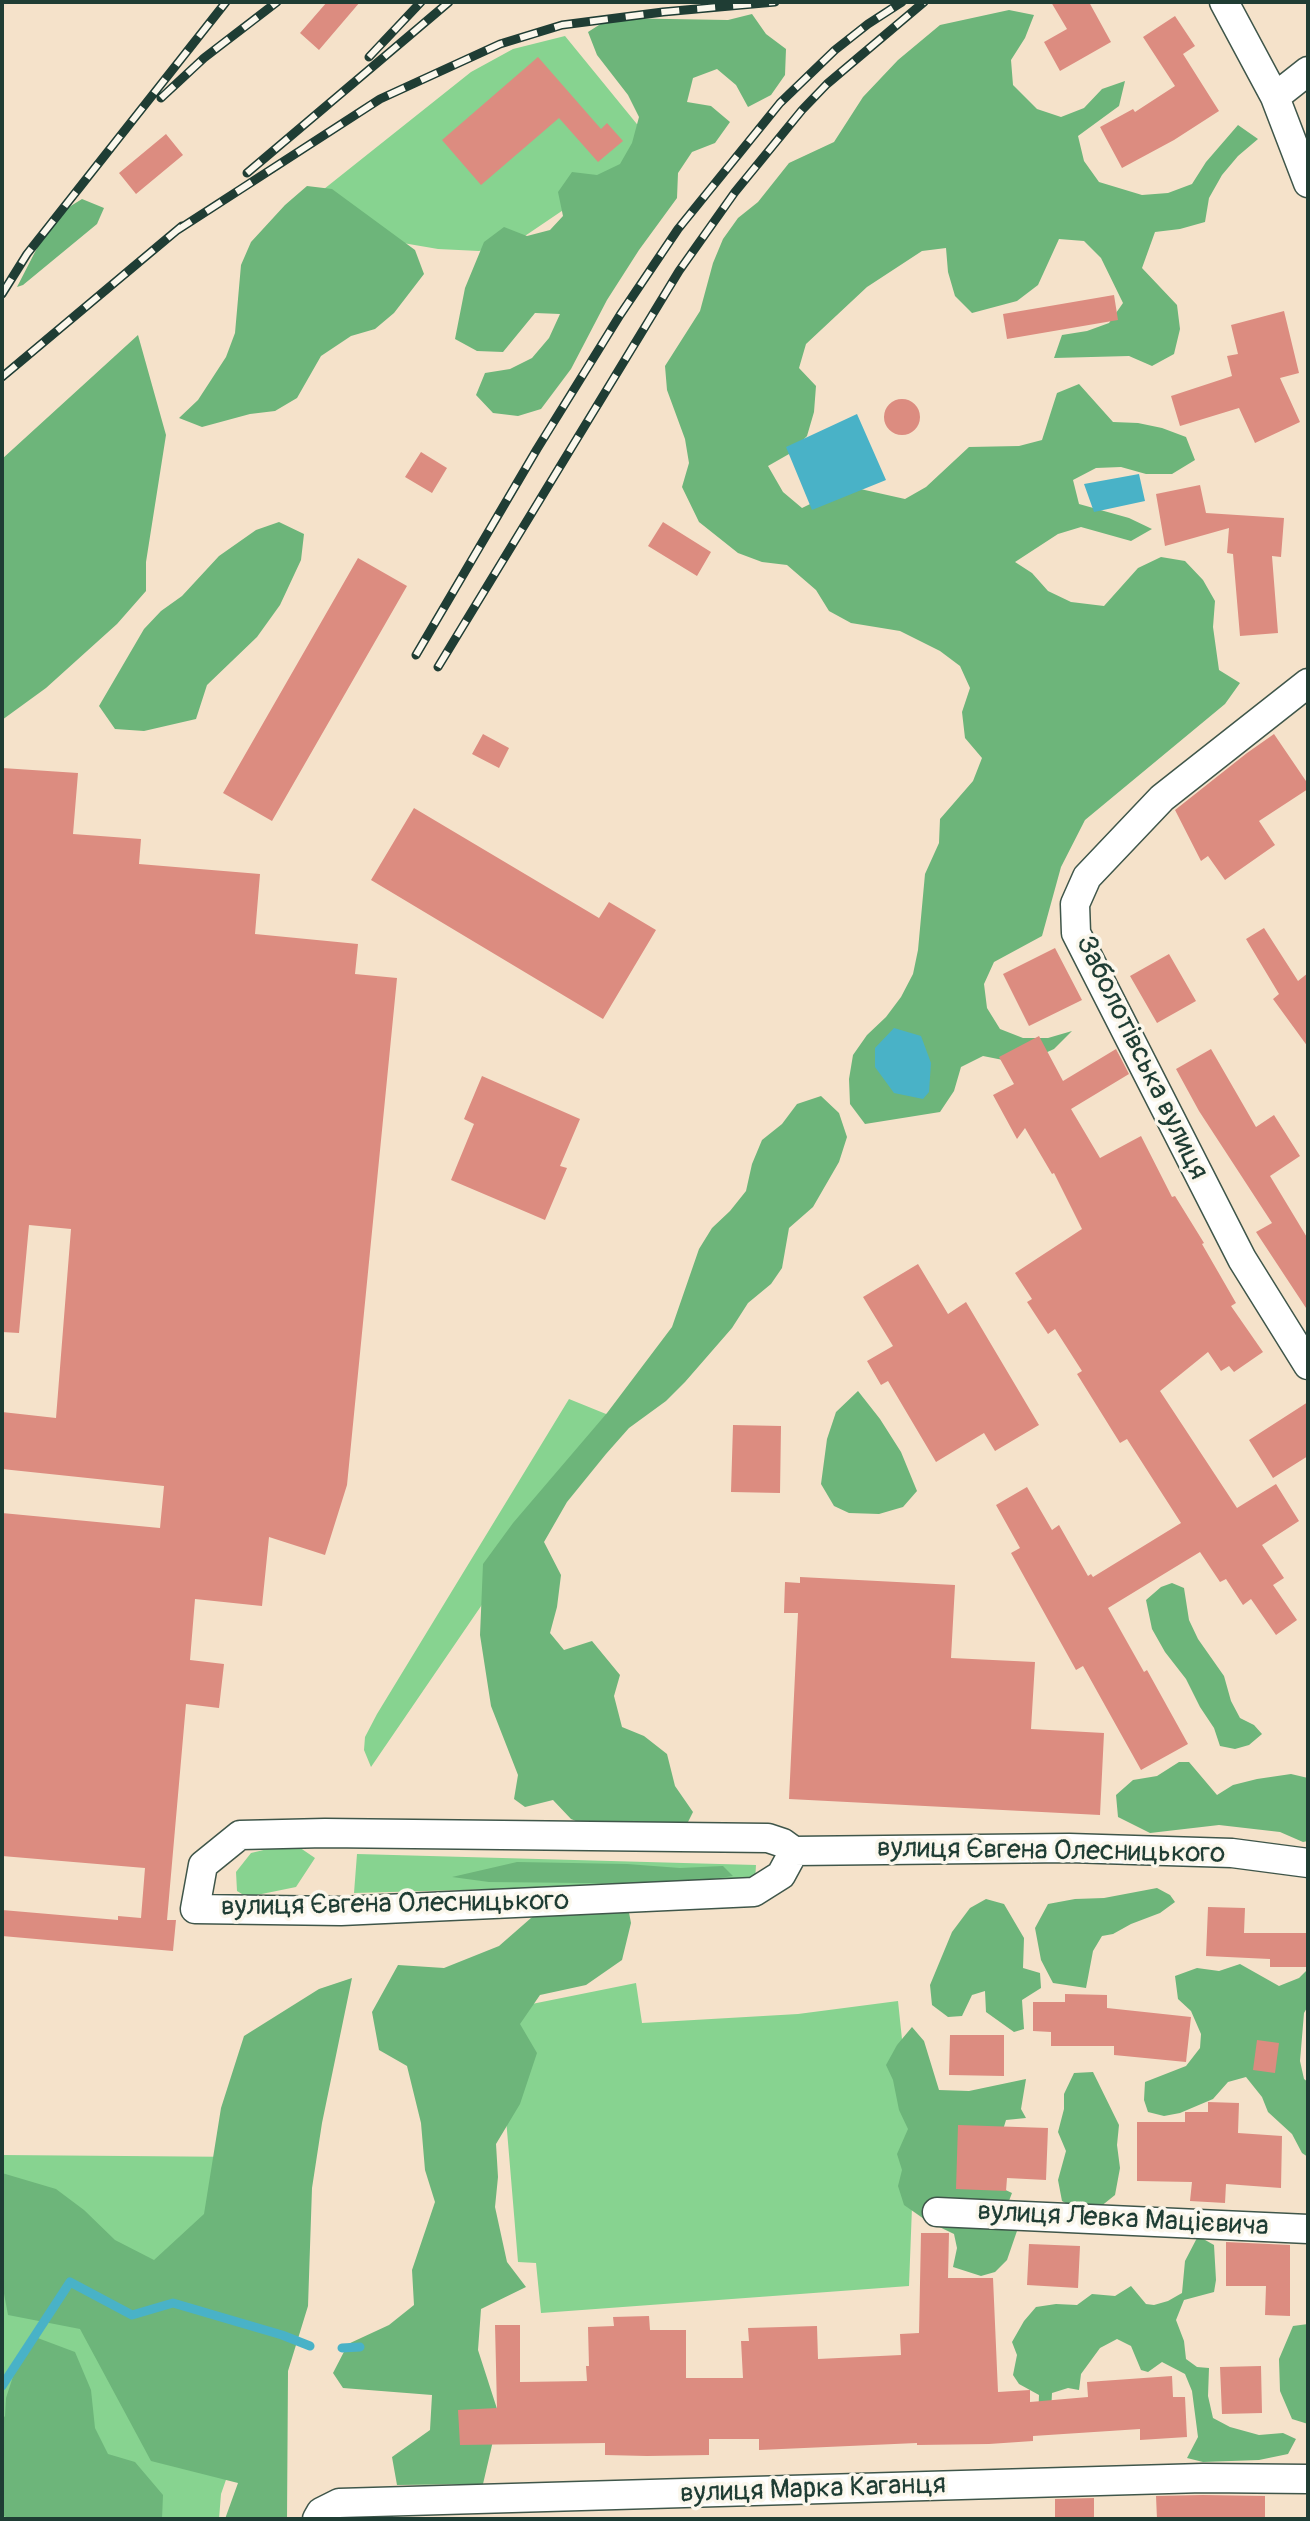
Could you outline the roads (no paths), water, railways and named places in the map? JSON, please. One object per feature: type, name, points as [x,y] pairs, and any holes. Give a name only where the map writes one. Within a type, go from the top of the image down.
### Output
[{"type":"street","points":[[1224,2],[1275,97],[1308,183]]},
{"type":"street","points":[[1275,97],[1308,71]]},
{"type":"street","name":"Заболотівська вулиця","points":[[1308,683],[1162,798],[1087,877],[1075,904],[1076,933],[1242,1259],[1308,1365]]},
{"type":"street","name":"вулиця Євгена Олесницького","points":[[794,1851],[781,1875],[754,1892],[341,1911],[195,1909],[203,1865],[240,1835],[325,1833],[768,1838],[794,1851],[1069,1848],[1232,1853],[1308,1863]]},
{"type":"street","name":"вулиця Левка Мацієвича","points":[[937,2212],[1308,2229]]},
{"type":"street","name":"вулиця Марка Каганця","points":[[319,2515],[339,2503],[1203,2478],[1308,2479]]},
{"type":"water","points":[[857,414],[886,480],[812,510],[786,447]]},
{"type":"water","points":[[1139,474],[1145,501],[1094,512],[1084,484]]},
{"type":"water","points":[[894,1028],[921,1036],[931,1063],[929,1092],[923,1099],[894,1093],[875,1067],[875,1048]]},
{"type":"waterway","points":[[2,2386],[70,2282],[132,2315],[173,2303],[310,2346]]},
{"type":"waterway","points":[[342,2348],[360,2347]]},
{"type":"railway","points":[[2,294],[27,254],[226,2]]},
{"type":"railway","points":[[161,98],[204,58],[277,2]]},
{"type":"railway","points":[[369,57],[421,2]]},
{"type":"railway","points":[[247,173],[449,2]]},
{"type":"railway","points":[[176,231],[380,99],[500,44],[562,25],[775,2]]},
{"type":"railway","points":[[416,655],[537,449],[620,315],[678,229],[780,103],[835,50],[902,2]]},
{"type":"railway","points":[[438,667],[679,271],[735,192],[827,84],[924,2]]},
{"type":"railway","points":[[2,377],[182,226]]}]
